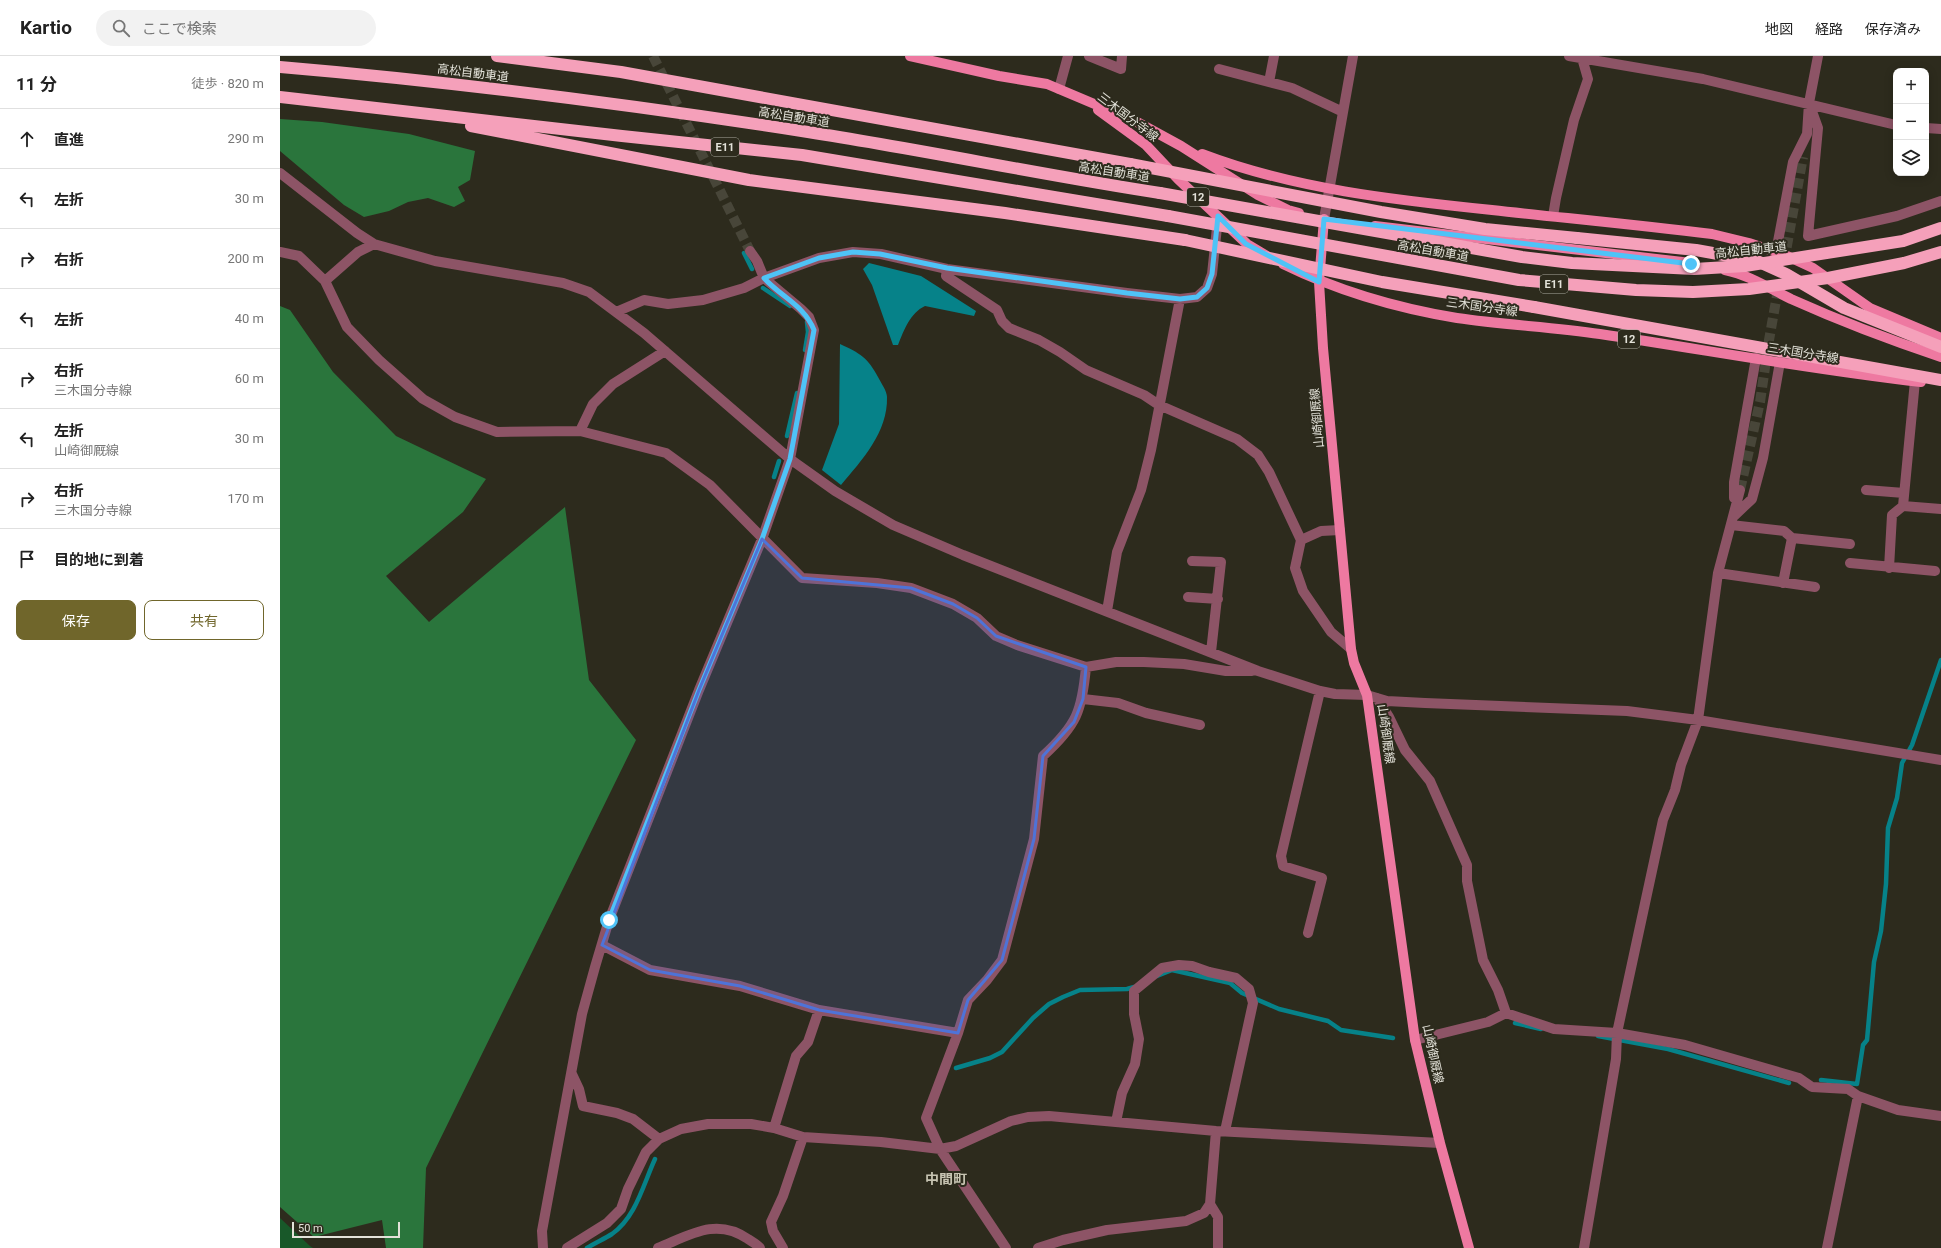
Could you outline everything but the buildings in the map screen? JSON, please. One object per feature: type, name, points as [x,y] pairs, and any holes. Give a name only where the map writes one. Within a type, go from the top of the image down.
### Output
[{"type":"highway","points":[[497,56],[621,72],[1130,164],[1381,212],[1485,229],[1696,250],[1757,261],[1786,274],[1844,308],[1941,347]]},
{"type":"highway","name":"高松自動車道","points":[[280,67],[385,76],[810,132],[1522,257],[1572,263],[1694,270],[1745,266],[1903,241],[1941,228]]},
{"type":"highway","name":"高松自動車道","points":[[280,97],[802,155],[1168,216],[1519,280],[1636,290],[1694,292],[1749,289],[1828,278],[1904,263],[1941,252]]},
{"type":"highway","points":[[383,108],[749,180],[1005,213],[1185,240],[1382,282],[1534,307],[1941,380]]},
{"type":"main road","name":"三木国分寺線","points":[[910,56],[999,76],[1047,84],[1137,122],[1181,146],[1258,195],[1288,210],[1324,219],[1691,264],[1741,273],[1791,298],[1905,346],[1941,357]]},
{"type":"main road","name":"三木国分寺線","points":[[1084,100],[1146,144],[1178,179],[1246,244],[1319,282],[1365,298],[1411,310],[1457,318],[1598,334],[1780,362],[1941,384]]},
{"type":"main road","points":[[1181,146],[1235,167],[1330,189],[1423,203],[1712,234],[1749,243],[1776,252],[1813,268],[1870,308],[1941,338]]},
{"type":"main road","name":"山崎御厩線","points":[[1324,219],[1319,282],[1323,348],[1351,649],[1354,663],[1367,695],[1416,1040],[1440,1143],[1469,1248]]},
{"type":"street","points":[[1059,89],[1068,56]]},
{"type":"street","points":[[1089,56],[1121,68],[1122,56]]},
{"type":"street","points":[[1269,82],[1274,56]]},
{"type":"street","points":[[1324,219],[1353,56]]},
{"type":"street","points":[[1569,56],[1703,79],[1893,124]]},
{"type":"street","points":[[1803,157],[1807,134],[1808,103],[1818,56]]},
{"type":"street","points":[[1553,216],[1574,120],[1588,79],[1582,58]]},
{"type":"street","points":[[1219,69],[1292,88],[1343,112]]},
{"type":"street","points":[[1808,103],[1818,128],[1808,236],[1897,216],[1941,201]]},
{"type":"street","points":[[1929,128],[1941,129]]},
{"type":"street","points":[[1776,252],[1793,162],[1807,134]]},
{"type":"street","points":[[280,173],[357,233],[374,244],[435,261],[563,283],[589,292],[665,352],[790,459],[835,491],[894,525],[963,555],[1258,671],[1320,692],[1367,695],[1387,701],[1425,704],[1627,711],[1698,720],[1941,760]]},
{"type":"street","points":[[616,312],[644,300],[668,304],[703,300],[744,288],[764,278],[819,258],[853,252],[880,254],[947,268],[1180,299],[1197,297],[1207,288],[1212,274],[1218,216]]},
{"type":"street","points":[[325,281],[358,252],[374,244]]},
{"type":"street","points":[[542,1248],[542,1231],[582,1014],[609,920],[699,690],[762,539],[790,459],[814,330],[809,317],[764,278],[757,261],[750,251]]},
{"type":"street","points":[[280,252],[299,256],[325,281],[347,328],[379,360],[423,399],[456,417],[498,432],[580,431],[666,453],[710,485],[802,578],[877,583],[911,588],[953,604],[977,618],[996,636],[1018,645],[1086,667],[1116,662],[1144,662],[1184,664],[1226,671],[1258,671]]},
{"type":"street","points":[[947,268],[946,276],[997,310],[1002,321],[1009,328],[1039,340],[1086,370],[1144,395],[1159,405],[1237,440],[1258,455],[1269,472],[1301,540],[1296,568],[1303,591],[1331,632],[1351,649]]},
{"type":"street","points":[[1107,611],[1117,552],[1141,490],[1168,354],[1176,328],[1180,299]]},
{"type":"street","points":[[580,431],[593,404],[613,384],[665,352]]},
{"type":"street","points":[[1732,521],[1734,482],[1756,358]]},
{"type":"street","points":[[1732,521],[1752,499],[1763,458],[1780,362]]},
{"type":"street","points":[[1903,506],[1915,381]]},
{"type":"street","points":[[1584,1248],[1616,1049],[1617,1033],[1663,820],[1675,790],[1681,765],[1698,720],[1718,573],[1740,490]]},
{"type":"street","points":[[1866,490],[1904,493]]},
{"type":"street","points":[[1888,568],[1892,515],[1903,506],[1941,509]]},
{"type":"street","points":[[1732,521],[1784,531],[1792,538],[1850,544]]},
{"type":"street","points":[[1301,540],[1321,531],[1340,530]]},
{"type":"street","points":[[1783,583],[1792,538]]},
{"type":"street","points":[[1192,561],[1221,562],[1211,652]]},
{"type":"street","points":[[1850,563],[1888,568],[1935,571]]},
{"type":"street","points":[[1718,573],[1815,587]]},
{"type":"street","points":[[1188,597],[1218,599]]},
{"type":"street","points":[[1006,1248],[940,1149],[926,1118],[958,1033],[968,1000],[987,980],[1002,960],[1034,839],[1043,756],[1056,744],[1074,722],[1083,699],[1086,667]]},
{"type":"street","points":[[1308,933],[1322,878],[1283,866],[1281,856],[1320,692]]},
{"type":"street","points":[[1377,698],[1389,717],[1405,750],[1430,781],[1467,865],[1467,881],[1483,960],[1498,990],[1506,1013]]},
{"type":"street","points":[[1083,699],[1118,703],[1146,713],[1200,725]]},
{"type":"street","points":[[602,945],[650,970],[740,986],[819,1010],[958,1033]]},
{"type":"street","points":[[1038,1248],[1063,1240],[1107,1230],[1186,1221],[1204,1213],[1210,1204],[1220,1131],[1254,1003],[1249,988],[1236,978],[1209,972],[1192,966],[1179,965],[1162,968],[1134,991],[1134,1014],[1139,1039],[1135,1064],[1122,1093],[1116,1122]]},
{"type":"street","points":[[774,1128],[796,1056],[808,1042],[819,1010]]},
{"type":"street","points":[[1416,1040],[1488,1022],[1506,1013],[1554,1029],[1617,1033],[1685,1045],[1799,1078],[1812,1087],[1848,1090],[1858,1096],[1898,1110],[1941,1116]]},
{"type":"street","points":[[572,1074],[579,1088],[583,1106],[617,1113],[633,1120],[659,1139]]},
{"type":"street","points":[[1828,1248],[1858,1096]]},
{"type":"street","points":[[567,1248],[607,1223],[621,1209],[628,1188],[646,1152],[659,1139],[681,1129],[708,1124],[751,1124],[774,1128],[803,1137],[881,1142],[940,1149],[956,1146],[1011,1121],[1028,1117],[1049,1116],[1220,1131],[1440,1143]]},
{"type":"street","points":[[783,1248],[773,1231],[771,1222],[783,1196],[803,1137]]},
{"type":"street","points":[[1210,1204],[1218,1217],[1218,1248]]},
{"type":"street","points":[[658,1248],[697,1232],[712,1228],[730,1230],[744,1236],[760,1248]]},
{"type":"highlighted area","points":[[762,539],[802,578],[911,588],[953,604],[977,618],[996,636],[1086,667],[1083,699],[1074,722],[1043,756],[1034,839],[1002,960],[968,1000],[958,1033],[819,1010],[740,986],[650,970],[602,945],[699,690]]},
{"type":"green space","points":[[280,119],[322,122],[409,134],[475,151],[470,180],[458,187],[465,201],[454,207],[428,198],[408,202],[389,211],[364,217],[344,205],[280,151]]},
{"type":"green space","points":[[280,306],[290,310],[333,372],[396,436],[486,479],[463,512],[386,576],[429,622],[565,507],[589,680],[636,740],[426,1168],[423,1248],[386,1248],[382,1220],[314,1237],[280,1207]]},
{"type":"green space","points":[[280,1218],[310,1246],[313,1248],[280,1248]]},
{"type":"water","points":[[869,263],[921,276],[976,311],[974,316],[925,306],[911,317],[898,345],[893,345],[872,285],[863,269]]},
{"type":"water","points":[[840,344],[858,353],[871,365],[884,387],[887,397],[886,410],[878,434],[865,455],[841,485],[822,470],[839,424]]},
{"type":"waterway","points":[[744,253],[752,269]]},
{"type":"waterway","points":[[763,288],[790,306]]},
{"type":"waterway","points":[[805,350],[808,332],[807,322]]},
{"type":"waterway","points":[[787,436],[797,393]]},
{"type":"waterway","points":[[774,477],[779,461]]},
{"type":"waterway","points":[[1821,1080],[1857,1084],[1863,1045],[1867,1040],[1874,962],[1881,931],[1886,884],[1888,828],[1897,798],[1902,763],[1912,745],[1941,660]]},
{"type":"waterway","points":[[1157,976],[1172,970],[1230,983],[1242,993],[1279,1009],[1328,1021],[1341,1030],[1393,1038]]},
{"type":"waterway","points":[[956,1068],[990,1058],[1002,1052],[1033,1018],[1049,1004],[1063,997],[1080,990],[1127,989],[1134,987]]},
{"type":"waterway","points":[[1515,1023],[1541,1029]]},
{"type":"waterway","points":[[1598,1036],[1668,1049],[1789,1083]]},
{"type":"waterway","points":[[587,1248],[612,1234],[627,1219],[638,1200],[655,1159]]},
{"type":"tunnel","points":[[653,56],[750,251]]},
{"type":"tunnel","points":[[1784,262],[1803,157]]},
{"type":"tunnel","points":[[1740,490],[1760,402],[1779,284]]},
{"type":"district","name":"中間町","points":[[946,1179]]},
{"type":"route","points":[[609,920],[699,690],[762,539],[790,459],[811,356],[814,330],[809,317],[770,285],[764,278],[819,258],[853,252],[880,254],[947,268],[1127,293],[1180,299],[1197,297],[1207,288],[1212,274],[1218,216],[1246,244],[1319,282],[1319,262],[1324,219],[1631,258],[1691,264]]}]
